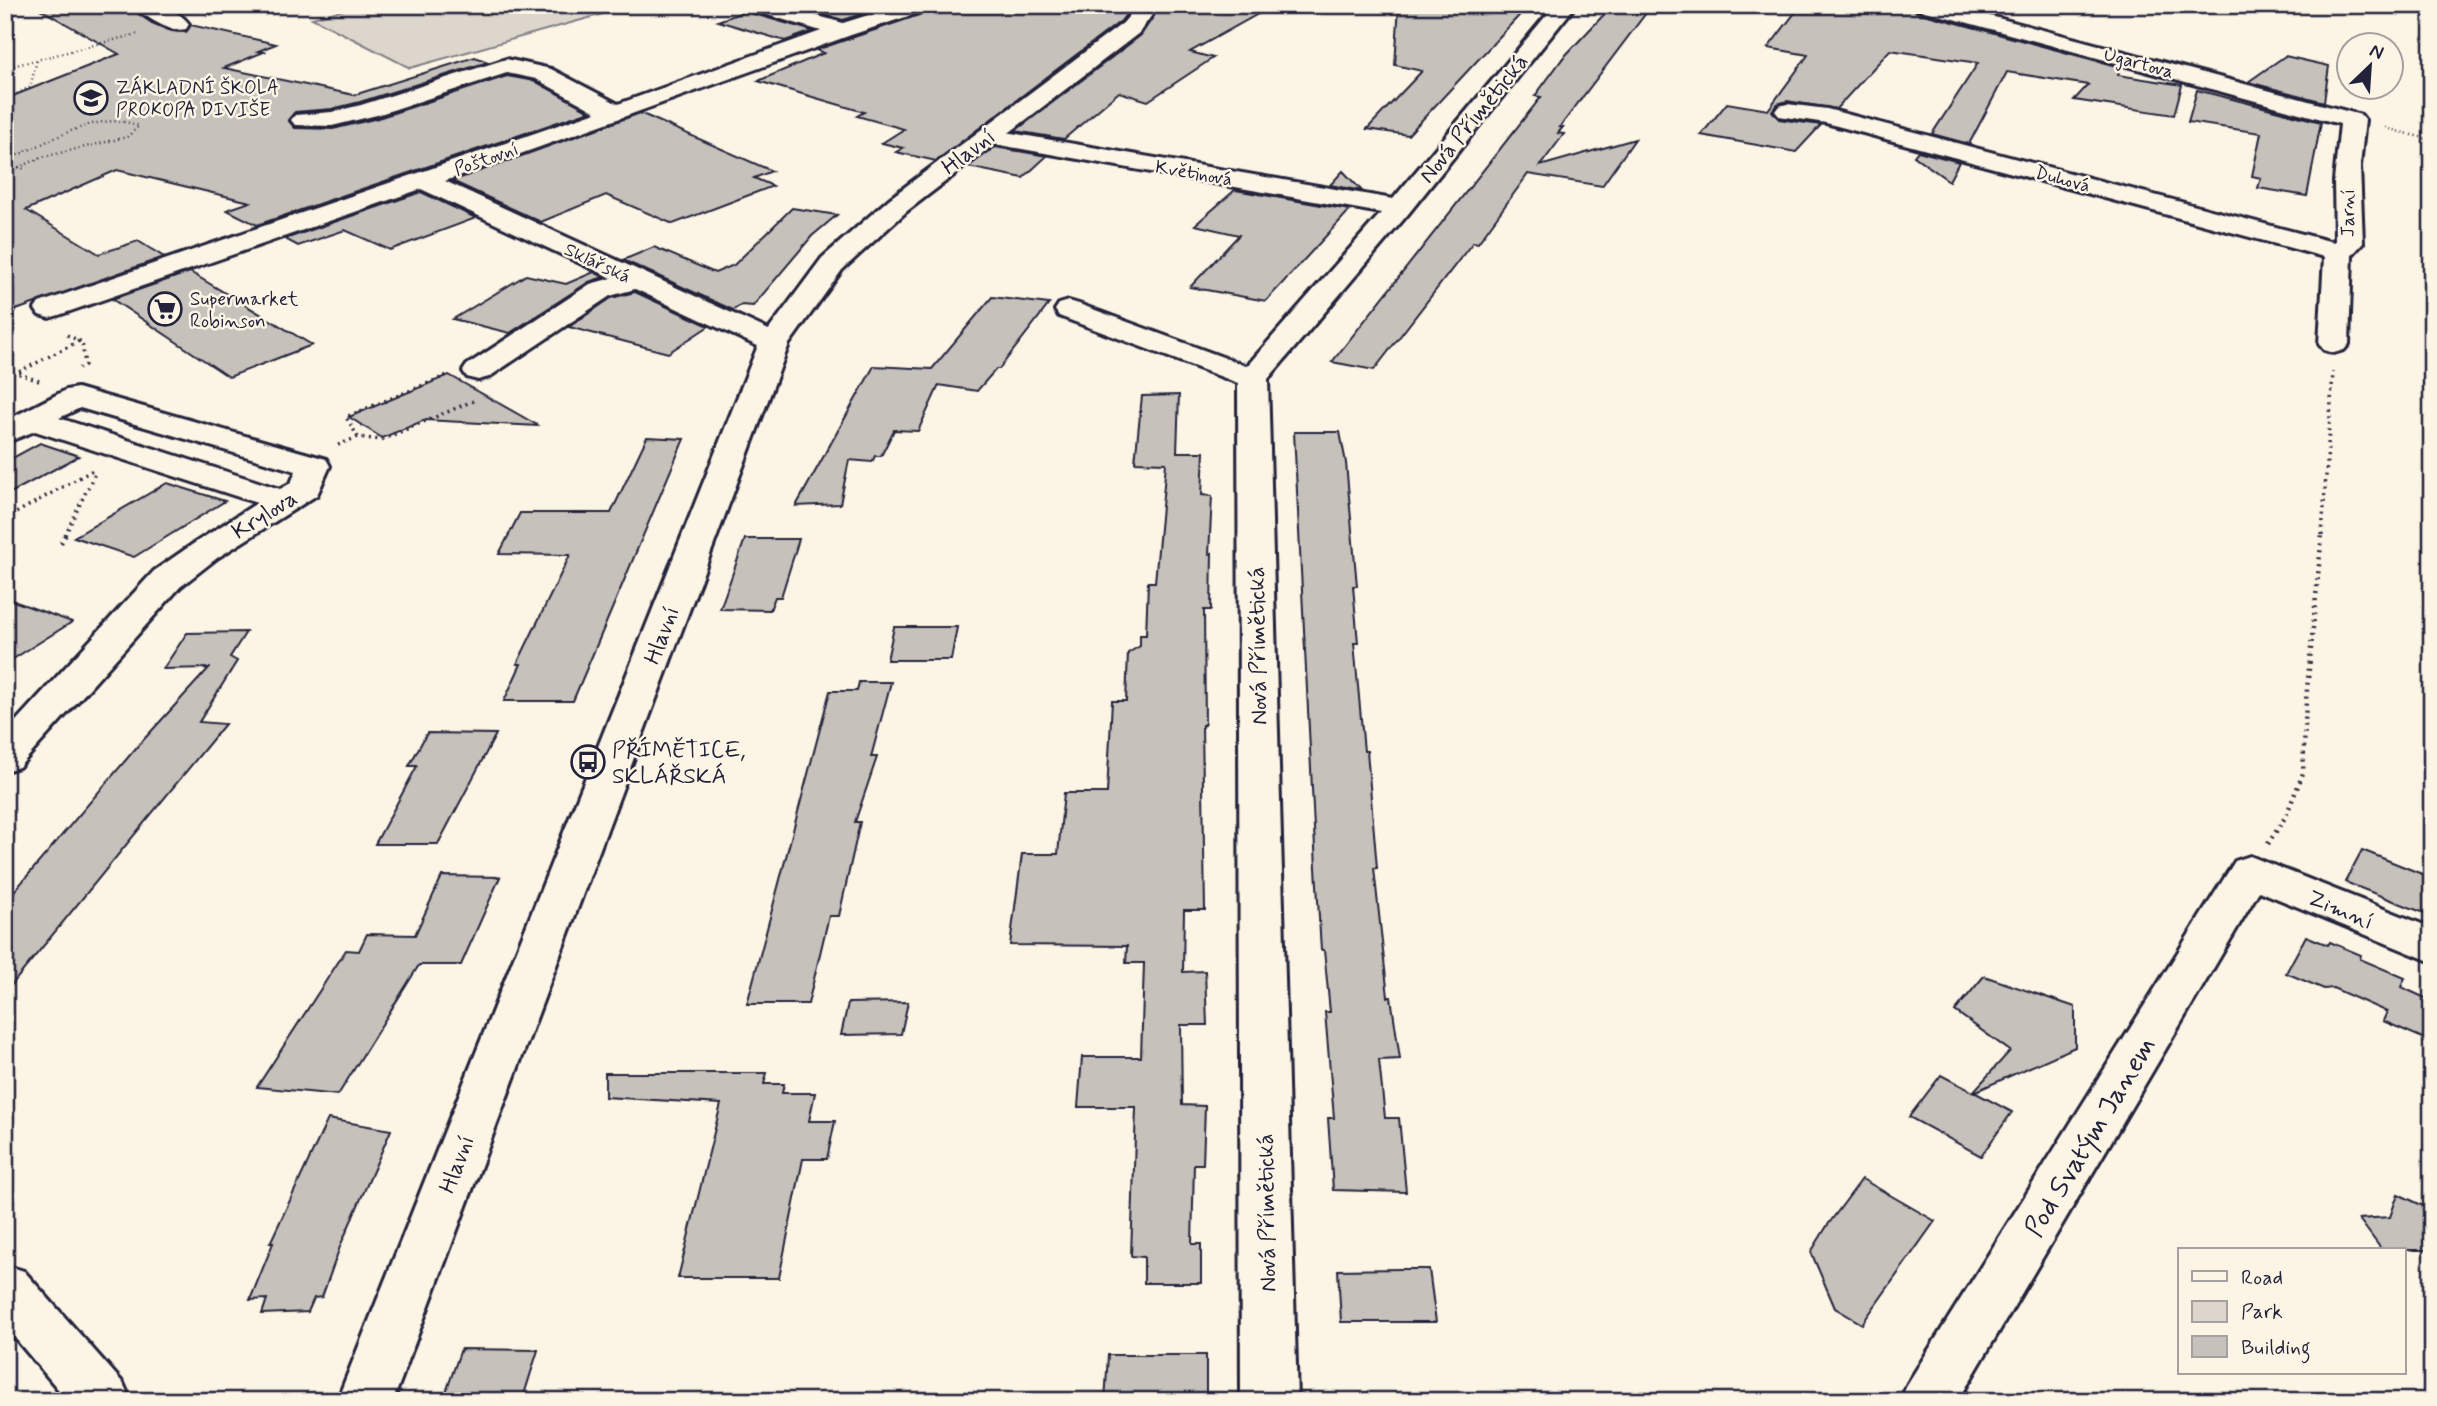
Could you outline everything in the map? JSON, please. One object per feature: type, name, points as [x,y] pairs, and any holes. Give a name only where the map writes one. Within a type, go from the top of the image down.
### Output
[{"type":"street","points":[[142,5],[178,23]]},
{"type":"street","points":[[755,5],[843,30]]},
{"type":"street","name":"Poštovní","points":[[39,313],[616,113],[843,30],[923,5]]},
{"type":"street","name":"Hlavní","points":[[365,1401],[774,343],[832,264],[898,205],[1131,28],[1149,5]]},
{"type":"street","name":"Nová Přímětická","points":[[1269,1401],[1253,378],[1399,208],[1566,5]]},
{"type":"street","name":"Ugartova","points":[[1924,5],[2353,120]]},
{"type":"street","points":[[303,120],[332,120],[506,66],[543,74],[616,113]]},
{"type":"street","name":"Duhová","points":[[1787,111],[1827,116],[2338,252]]},
{"type":"street","name":"Jarní","points":[[2334,344],[2338,252],[2350,243],[2346,210],[2353,120]]},
{"type":"street","name":"Květinová","points":[[988,136],[1399,208]]},
{"type":"street","name":"Sklářská","points":[[422,180],[774,343]]},
{"type":"street","points":[[478,371],[600,290],[637,280]]},
{"type":"street","points":[[1069,310],[1253,378]]},
{"type":"street","points":[[19,428],[63,391]]},
{"type":"street","name":"Krylova","points":[[5,758],[167,579],[205,551],[305,488],[314,466],[63,391]]},
{"type":"street","points":[[19,428],[284,501]]},
{"type":"street","name":"Zimní","points":[[2250,871],[2432,947]]},
{"type":"street","name":"Pod Svatým Janem","points":[[1928,1401],[2250,871]]},
{"type":"street","points":[[5,1287],[103,1401]]},
{"type":"path","points":[[5,68],[249,5]]},
{"type":"path","points":[[5,100],[30,88],[37,60]]},
{"type":"path","points":[[5,162],[101,122],[123,120],[139,126],[136,132],[127,137],[43,157],[5,173]]},
{"type":"path","points":[[2353,120],[2432,140]]},
{"type":"path","points":[[5,162],[25,169]]},
{"type":"path","points":[[5,214],[9,216],[5,221]]},
{"type":"path","points":[[5,302],[39,313]]},
{"type":"path","points":[[67,335],[80,341],[82,342],[85,365],[63,391],[17,373],[80,341]]},
{"type":"path","points":[[2250,871],[2286,816],[2303,773],[2306,700],[2325,499],[2334,344]]},
{"type":"path","points":[[358,437],[346,417],[448,375],[478,371]]},
{"type":"path","points":[[298,462],[358,437],[382,440],[459,407]]},
{"type":"path","points":[[5,519],[98,467],[61,543]]},
{"type":"green space","points":[[361,5],[635,5],[410,68],[312,18]]},
{"type":"building","points":[[33,5],[130,5],[134,11],[152,23],[172,31],[186,32],[191,25],[276,44],[258,51],[264,52],[224,68],[354,95],[475,57],[488,62],[360,102],[332,109],[295,112],[288,120],[295,128],[333,129],[378,118],[507,76],[535,81],[590,111],[257,225],[227,210],[250,202],[117,170],[26,210],[99,254],[138,241],[164,257],[5,314],[5,99],[119,54]]},
{"type":"building","points":[[790,5],[890,5],[843,20]]},
{"type":"building","points":[[935,5],[1134,5],[1121,21],[936,161],[896,152],[903,148],[882,143],[904,129],[857,116],[864,112],[758,81],[824,53],[816,50],[931,11]]},
{"type":"building","points":[[1161,5],[1274,5],[1190,52],[1213,58],[1148,101],[1119,92],[1064,139],[1015,131],[1141,35]]},
{"type":"building","points":[[1399,5],[1529,5],[1408,135],[1367,129],[1422,71],[1395,65]]},
{"type":"building","points":[[1801,5],[1912,5],[1916,12],[2120,67],[2118,75],[2182,85],[2174,115],[2074,100],[2088,85],[2007,72],[1969,144],[1932,134],[1978,63],[1890,50],[1836,109],[1787,101],[1777,104],[1772,111],[1779,119],[1821,125],[1796,152],[1701,135],[1727,103],[1768,110],[1808,55],[1768,48]]},
{"type":"building","points":[[1610,8],[1646,13],[1560,127],[1563,127],[1558,133],[1564,134],[1540,166],[1635,139],[1602,186],[1528,174],[1478,243],[1473,242],[1374,370],[1332,362],[1541,97],[1535,96],[1563,58]]},
{"type":"building","points":[[746,11],[813,31],[785,41],[718,21]]},
{"type":"building","points":[[2285,56],[2329,66],[2324,102],[2248,82]]},
{"type":"building","points":[[2197,90],[2321,122],[2307,196],[2258,188],[2261,178],[2252,176],[2261,133],[2188,122]]},
{"type":"building","points":[[640,113],[772,171],[754,178],[773,186],[673,224],[606,195],[541,222],[452,181]]},
{"type":"building","points":[[995,147],[1047,156],[1023,178],[968,167]]},
{"type":"building","points":[[1918,151],[1959,162],[1949,181],[1914,156]]},
{"type":"building","points":[[1343,171],[1362,191],[1330,185]]},
{"type":"building","points":[[1235,190],[1350,210],[1266,301],[1190,287],[1239,235],[1195,225]]},
{"type":"building","points":[[421,192],[476,218],[390,250],[345,230],[298,246],[285,239]]},
{"type":"building","points":[[792,208],[837,215],[812,236],[753,306],[741,305],[733,310],[623,260],[654,247],[715,273],[734,265]]},
{"type":"building","points":[[190,272],[312,345],[229,377],[112,299]]},
{"type":"building","points":[[594,272],[604,277],[589,282],[510,333],[453,319],[526,275],[566,284]]},
{"type":"building","points":[[635,292],[709,326],[668,353],[569,327],[611,298]]},
{"type":"building","points":[[992,297],[1049,304],[999,369],[996,369],[977,391],[939,385],[918,431],[894,430],[881,456],[875,456],[872,462],[849,460],[840,504],[796,506],[874,366],[932,369]]},
{"type":"building","points":[[449,375],[539,426],[425,420],[382,438],[349,417]]},
{"type":"building","points":[[1179,395],[1177,452],[1204,452],[1202,495],[1212,496],[1209,554],[1212,553],[1211,610],[1204,610],[1205,725],[1202,725],[1205,910],[1184,910],[1183,972],[1205,971],[1207,1025],[1181,1025],[1182,1105],[1205,1106],[1203,1164],[1194,1164],[1192,1244],[1201,1244],[1201,1283],[1144,1283],[1144,1257],[1131,1256],[1136,1107],[1078,1107],[1082,1057],[1141,1057],[1144,963],[1126,963],[1127,946],[1010,945],[1022,854],[1058,854],[1064,793],[1107,793],[1112,701],[1126,701],[1128,653],[1140,646],[1140,635],[1146,635],[1148,582],[1155,582],[1166,463],[1135,462],[1142,396]]},
{"type":"building","points":[[1294,432],[1340,432],[1346,463],[1357,586],[1353,586],[1358,643],[1354,643],[1364,751],[1367,751],[1377,868],[1374,868],[1388,997],[1391,997],[1400,1059],[1379,1060],[1385,1118],[1399,1118],[1406,1192],[1333,1190],[1328,1118],[1334,1118],[1325,1012],[1330,1012],[1324,950],[1321,950]]},
{"type":"building","points":[[647,437],[684,439],[573,701],[504,701],[521,664],[517,664],[570,555],[499,554],[520,513],[611,513]]},
{"type":"building","points":[[40,443],[79,456],[5,496],[5,462]]},
{"type":"building","points":[[167,483],[225,501],[134,557],[74,537]]},
{"type":"building","points":[[745,539],[799,539],[781,597],[775,597],[770,610],[720,609]]},
{"type":"building","points":[[5,598],[72,622],[5,664]]},
{"type":"building","points":[[894,627],[957,627],[951,660],[887,660]]},
{"type":"building","points":[[246,632],[230,657],[237,661],[199,722],[225,724],[5,993],[5,902],[136,748],[209,668],[163,669],[187,633]]},
{"type":"building","points":[[859,682],[891,682],[871,757],[877,757],[855,822],[860,822],[839,916],[829,916],[808,1004],[747,1004],[830,691],[857,691]]},
{"type":"building","points":[[427,733],[496,734],[438,844],[375,844],[417,766],[409,766]]},
{"type":"building","points":[[2362,850],[2432,878],[2432,916],[2345,882]]},
{"type":"building","points":[[442,876],[500,877],[461,965],[419,965],[338,1095],[257,1087],[346,950],[359,951],[367,934],[415,935]]},
{"type":"building","points":[[2306,936],[2328,945],[2330,942],[2361,955],[2360,959],[2405,978],[2401,987],[2432,1001],[2432,1042],[2383,1021],[2387,1012],[2333,988],[2324,989],[2286,973]]},
{"type":"building","points":[[1984,976],[2075,1007],[2075,1047],[1974,1092],[2012,1112],[1981,1156],[1909,1117],[1941,1075],[1973,1092],[2010,1051],[1955,1011]]},
{"type":"building","points":[[908,1002],[901,1034],[841,1035],[848,1003]]},
{"type":"building","points":[[605,1073],[767,1073],[764,1084],[784,1084],[782,1093],[815,1093],[809,1121],[835,1121],[827,1159],[803,1159],[779,1278],[678,1278],[721,1104],[605,1097]]},
{"type":"building","points":[[328,1119],[391,1130],[341,1244],[322,1297],[314,1298],[308,1312],[262,1314],[267,1299],[250,1300],[273,1243],[270,1243]]},
{"type":"building","points":[[1862,1179],[1935,1221],[1862,1324],[1835,1308],[1811,1252]]},
{"type":"building","points":[[2398,1194],[2432,1210],[2432,1250],[2381,1248],[2359,1219],[2390,1217]]},
{"type":"building","points":[[1429,1269],[1436,1322],[1341,1322],[1338,1270]]},
{"type":"building","points":[[461,1349],[538,1350],[522,1401],[443,1401]]},
{"type":"building","points":[[1108,1355],[1206,1355],[1206,1401],[1105,1401]]},
{"type":"place","name":"ZÁKLADNÍ ŠKOLA PROKOPA DIVIŠE","points":[[91,98]]},
{"type":"place","name":"Supermarket Robinson","points":[[165,309]]},
{"type":"place","name":"PŘÍMĚTICE, SKLÁŘSKÁ","points":[[588,762]]}]
